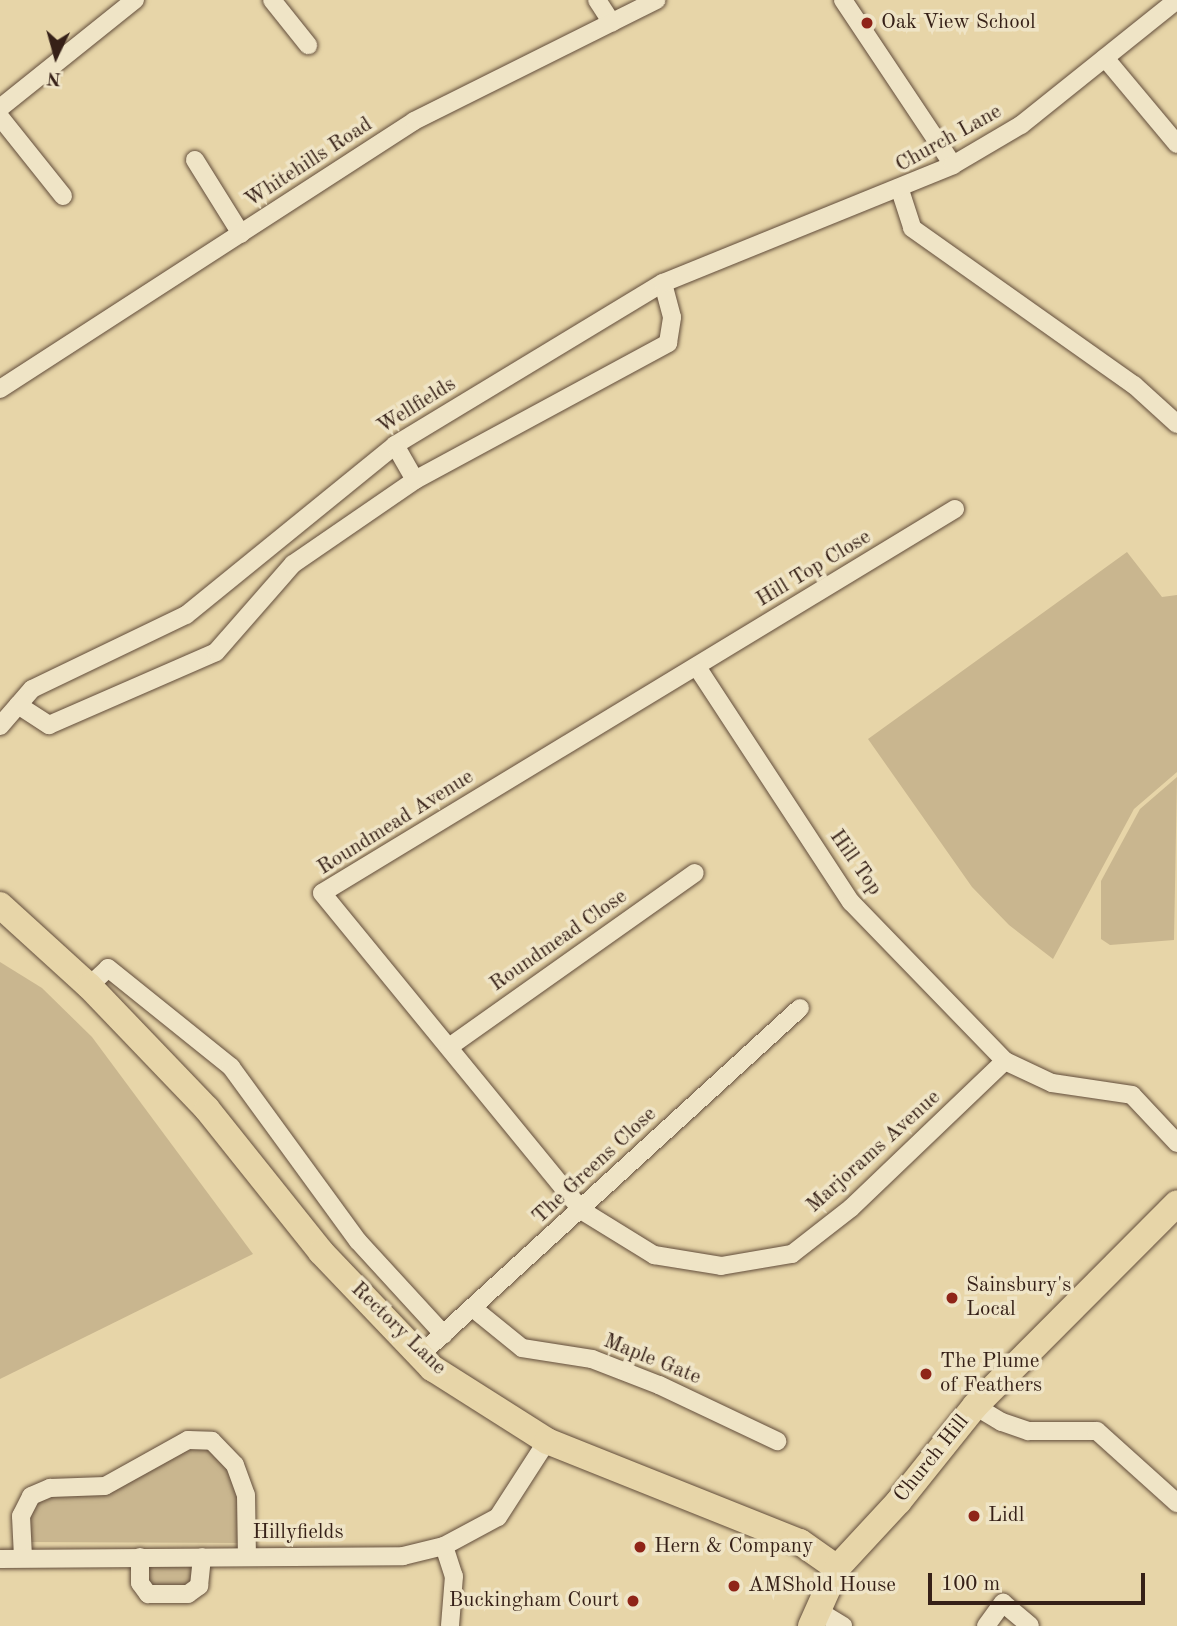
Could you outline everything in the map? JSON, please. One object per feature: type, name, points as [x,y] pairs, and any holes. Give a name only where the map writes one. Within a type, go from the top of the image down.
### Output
[{"type":"main road","name":"Rectory Lane","points":[[0,905],[89,986],[207,1109],[320,1252],[419,1356],[547,1441],[800,1542],[837,1567]]},
{"type":"main road","name":"Church Hill","points":[[837,1567],[887,1515],[975,1406],[1177,1203]]},
{"type":"main road","points":[[816,1619],[837,1567]]},
{"type":"street","points":[[0,108],[135,0]]},
{"type":"street","points":[[272,0],[308,44]]},
{"type":"street","points":[[597,0],[612,23]]},
{"type":"street","name":"Whitehills Road","points":[[2,383],[241,234],[414,121],[657,0]]},
{"type":"street","points":[[843,0],[953,165]]},
{"type":"street","name":"Church Lane","points":[[1175,1],[1021,125],[953,165],[900,190],[912,228],[1134,385],[1177,424]]},
{"type":"street","points":[[1105,58],[1177,144]]},
{"type":"street","points":[[0,117],[63,196]]},
{"type":"street","points":[[195,160],[241,234]]},
{"type":"street","name":"Wellfields","points":[[0,726],[32,689],[186,615],[395,445],[663,283],[900,190]]},
{"type":"street","points":[[18,705],[49,724],[216,652],[293,564],[415,480],[668,343],[672,317],[663,283]]},
{"type":"street","points":[[395,445],[415,480]]},
{"type":"street","name":"Hill Top Close","points":[[697,667],[955,509]]},
{"type":"street","name":"Roundmead Avenue","points":[[581,1210],[322,893],[697,667]]},
{"type":"street","name":"Hill Top","points":[[697,667],[851,902],[1005,1061]]},
{"type":"street","name":"Roundmead Close","points":[[449,1047],[695,873]]},
{"type":"street","name":"Rectory Lane","points":[[89,986],[108,968],[231,1067],[358,1241],[444,1335]]},
{"type":"street","name":"The Greens Close","points":[[419,1356],[474,1309],[800,1008]]},
{"type":"street","points":[[1005,1061],[1052,1083],[1132,1095],[1177,1143]]},
{"type":"street","name":"Marjorams Avenue","points":[[581,1210],[654,1255],[721,1266],[792,1254],[851,1208],[1005,1061]]},
{"type":"street","name":"Maple Gate","points":[[474,1309],[522,1348],[592,1359],[659,1385],[777,1441]]},
{"type":"street","points":[[975,1406],[1002,1422],[1028,1431],[1097,1430],[1177,1503]]},
{"type":"street","points":[[23,1557],[21,1516],[31,1496],[50,1488],[105,1486],[188,1440],[212,1441],[235,1465],[246,1495],[247,1556]]},
{"type":"street","name":"Hillyfields","points":[[0,1559],[403,1556],[444,1546],[498,1517],[547,1441]]},
{"type":"street","points":[[444,1546],[454,1576],[450,1626]]},
{"type":"street","points":[[140,1556],[140,1583],[148,1594],[188,1594],[199,1586],[202,1557]]},
{"type":"street","points":[[986,1626],[1003,1603],[1030,1626]]},
{"type":"street","points":[[816,1619],[843,1626]]},
{"type":"shaded area","points":[[1127,552],[1162,597],[1177,595],[1177,772],[1134,809],[1053,959],[1009,925],[972,887],[868,739]]},
{"type":"shaded area","points":[[1177,777],[1174,940],[1110,945],[1101,939],[1101,881],[1140,809]]},
{"type":"shaded area","points":[[0,962],[42,988],[92,1037],[253,1254],[0,1379]]},
{"type":"shaded area","points":[[212,1441],[235,1465],[247,1543],[22,1542],[31,1496],[105,1486],[153,1457]]},
{"type":"shaded area","points":[[140,1557],[202,1557],[199,1586],[148,1594]]},
{"type":"place","name":"Oak View School","points":[[867,23]]},
{"type":"place","name":"Sainsbury's Local","points":[[952,1298]]},
{"type":"place","name":"The Plume of Feathers","points":[[926,1374]]},
{"type":"place","name":"Lidl","points":[[974,1516]]},
{"type":"place","name":"Hern & Company","points":[[640,1547]]},
{"type":"place","name":"AMShold House","points":[[734,1586]]},
{"type":"place","name":"Buckingham Court","points":[[633,1601]]}]
